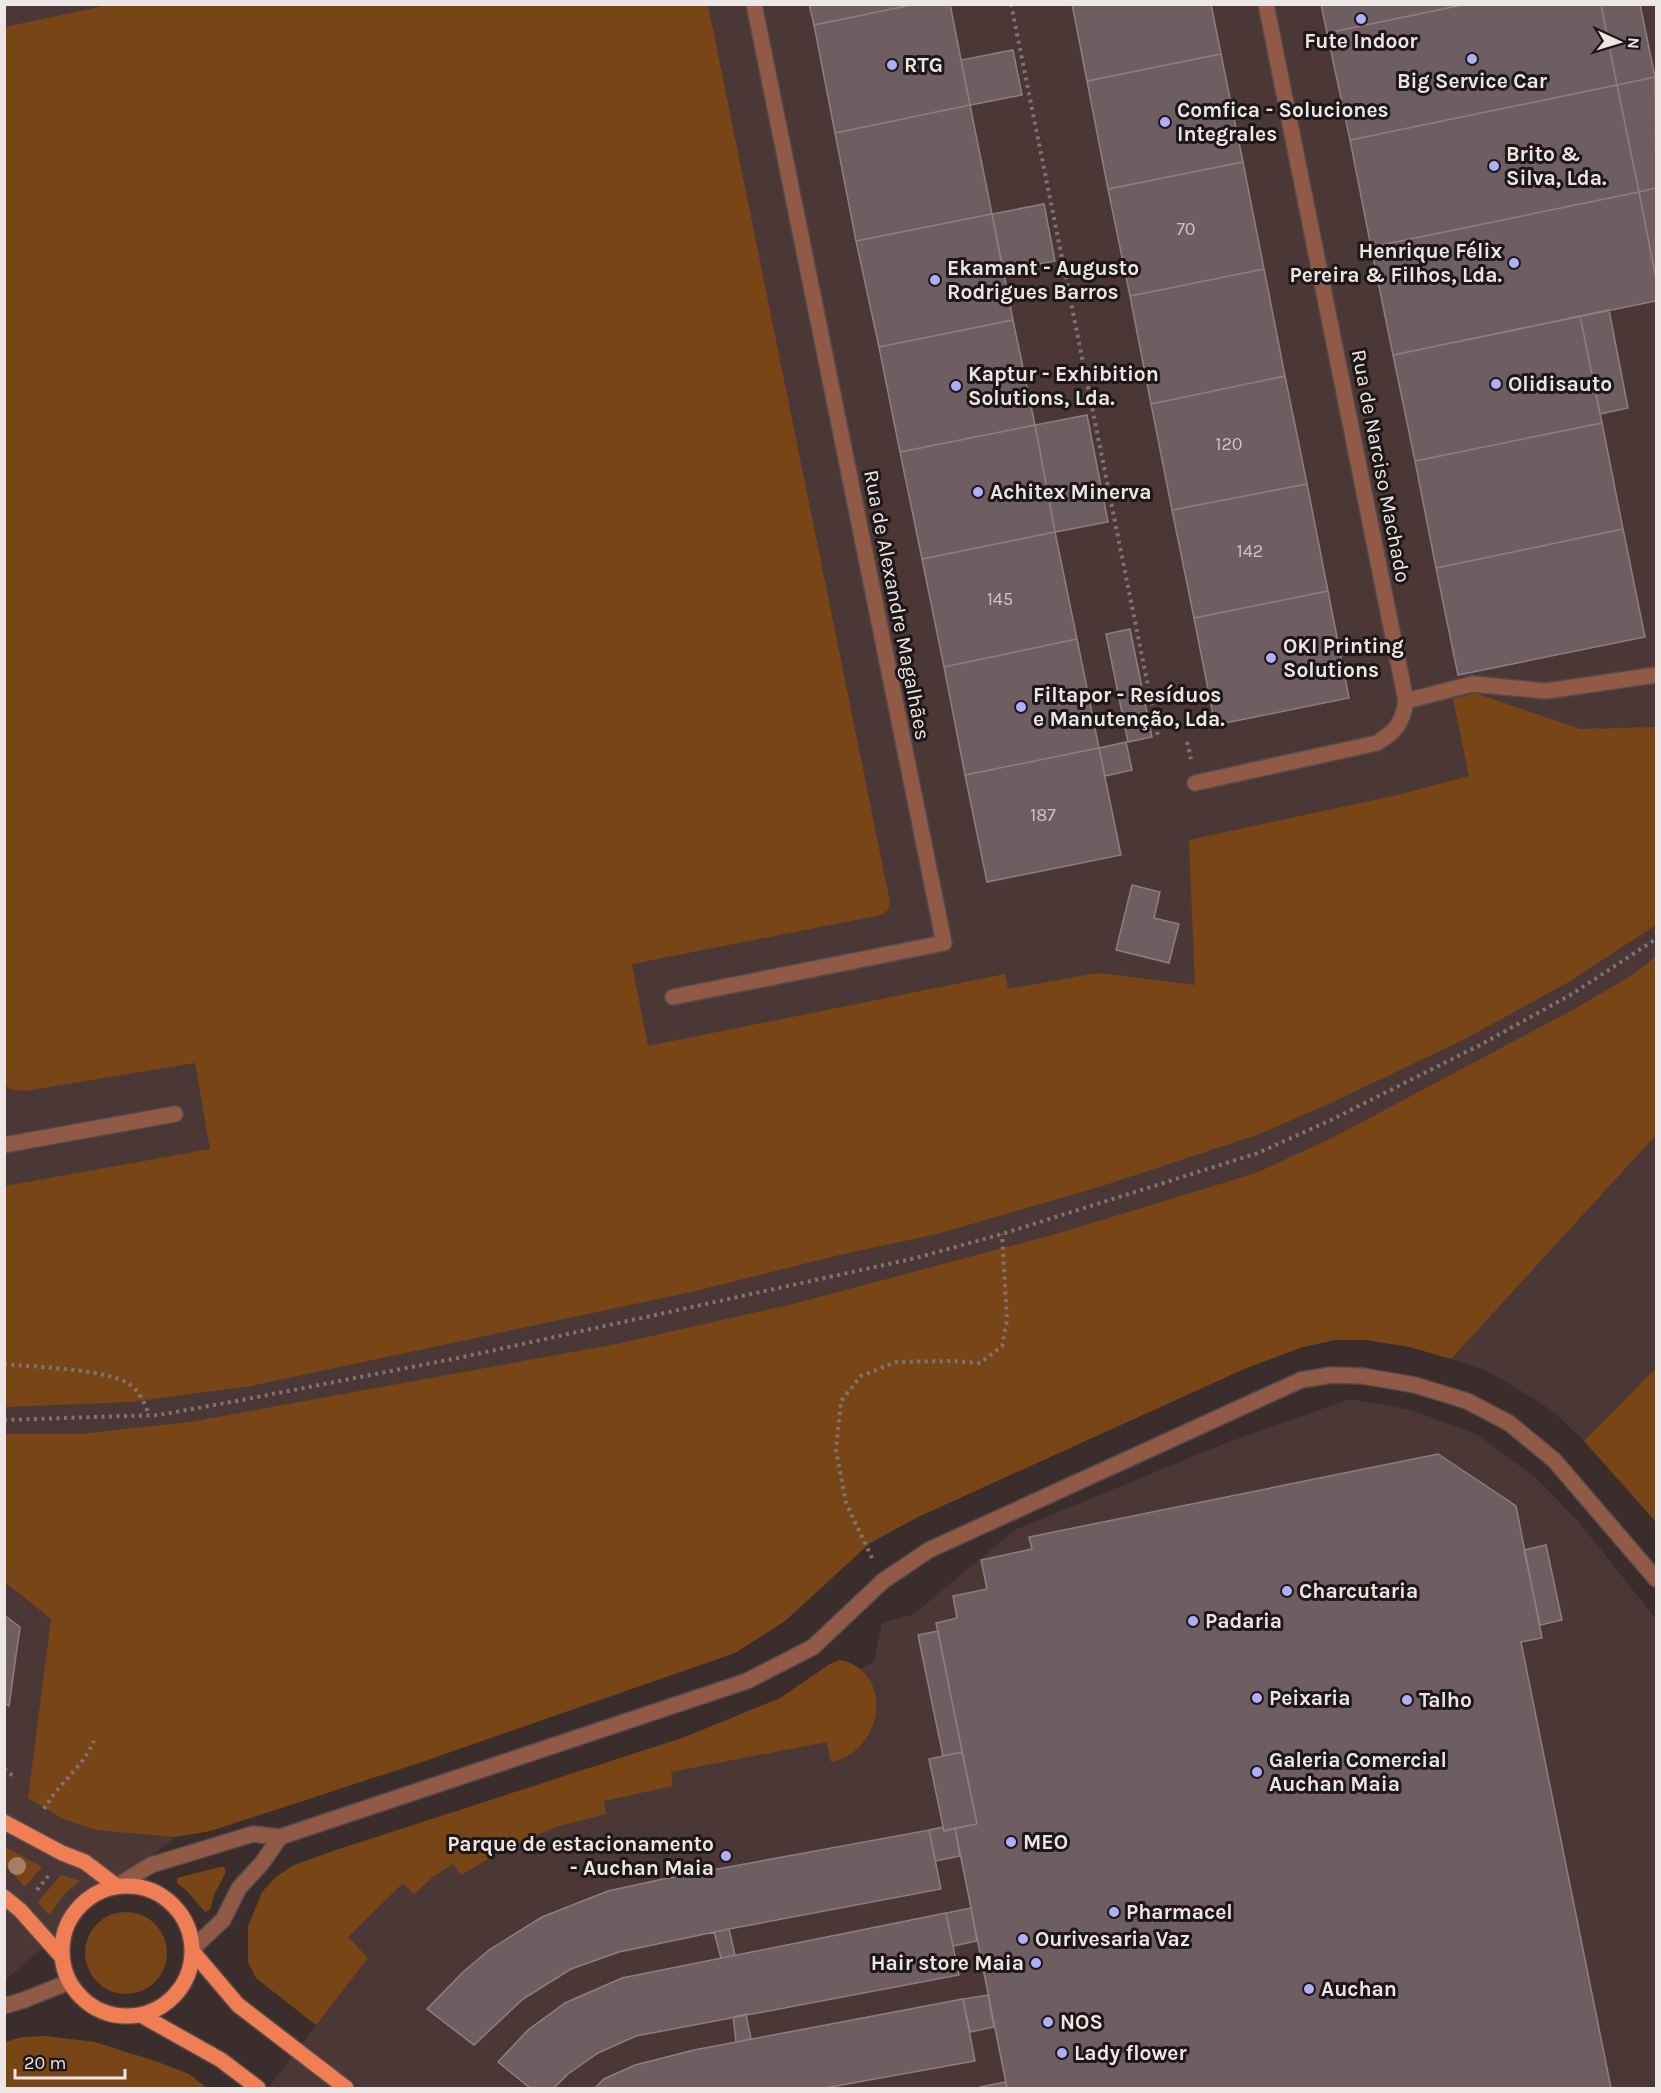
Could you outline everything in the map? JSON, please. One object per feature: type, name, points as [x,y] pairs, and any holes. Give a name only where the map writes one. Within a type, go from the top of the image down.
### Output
[{"type":"main road","points":[[4,1822],[62,1853],[86,1862],[118,1885]]},
{"type":"main road","points":[[118,1885],[144,1887],[162,1895],[176,1907],[187,1923],[193,1950],[190,1969],[183,1985],[172,1998],[158,2009],[141,2015],[124,2017],[108,2014],[92,2007],[78,1995],[69,1982],[61,1956],[63,1938],[69,1920],[79,1905],[94,1893],[118,1885]]},
{"type":"main road","points":[[4,1897],[20,1910],[61,1956]]},
{"type":"main road","points":[[193,1950],[238,2005],[346,2088]]},
{"type":"main road","points":[[141,2015],[222,2061],[258,2088]]},
{"type":"street","name":"Rua de Alexandre Magalhães","points":[[674,998],[944,943],[754,4]]},
{"type":"street","name":"Rua de Narciso Machado","points":[[1266,4],[1406,701]]},
{"type":"street","points":[[1195,783],[1377,743],[1394,732],[1403,716],[1406,701],[1472,684],[1546,691],[1656,675]]},
{"type":"street","points":[[4,1145],[175,1114]]},
{"type":"street","points":[[118,1885],[151,1864],[253,1834],[280,1837],[747,1681],[813,1647],[883,1581],[929,1550],[1301,1380],[1311,1378],[1331,1375],[1363,1376],[1416,1385],[1467,1401],[1509,1423],[1554,1460],[1656,1579]]},
{"type":"street","points":[[193,1950],[223,1920],[239,1888],[262,1863],[280,1837]]},
{"type":"street","points":[[4,2006],[69,1982]]},
{"type":"path","points":[[1011,4],[1158,736]]},
{"type":"path","points":[[4,1420],[149,1415],[242,1400],[475,1354],[916,1258],[1002,1234],[1258,1153],[1300,1135],[1500,1034],[1572,994],[1656,939]]},
{"type":"path","points":[[871,1555],[846,1503],[836,1450],[841,1401],[861,1376],[896,1362],[980,1363],[1002,1346],[1007,1320],[1002,1234]]},
{"type":"path","points":[[4,1364],[112,1375],[131,1384],[144,1401],[149,1415]]},
{"type":"path","points":[[44,1809],[87,1756],[94,1741]]},
{"type":"path","points":[[4,1769],[13,1776]]},
{"type":"path","points":[[33,1896],[52,1871]]},
{"type":"shaded area","points":[[113,4],[708,5],[890,902],[888,910],[881,915],[632,964],[648,1046],[1005,974],[1008,989],[1098,973],[1195,985],[1189,840],[1397,795],[1469,776],[1453,699],[1475,693],[1580,729],[1656,727],[1656,925],[1567,983],[1465,1039],[1333,1102],[1260,1134],[1099,1187],[937,1234],[839,1255],[691,1292],[251,1386],[130,1402],[5,1407],[5,1186],[210,1149],[195,1063],[25,1091],[10,1089],[5,1085],[5,27]]},
{"type":"shaded area","points":[[5,5],[1656,5],[1656,1368],[1584,1441],[1554,1412],[1487,1371],[1410,1347],[1366,1340],[1335,1340],[1303,1347],[1244,1369],[918,1517],[870,1543],[785,1621],[735,1653],[314,1798],[210,1831],[175,1837],[5,1980]]},
{"type":"shaded area","points":[[1656,956],[1656,1135],[1451,1359],[1410,1347],[1366,1340],[1335,1340],[1303,1347],[1244,1369],[918,1517],[870,1543],[785,1621],[735,1653],[422,1762],[210,1831],[175,1837],[96,1830],[63,1819],[28,1798],[51,1619],[5,1582],[5,1434],[80,1434],[190,1422],[616,1344],[793,1304],[1056,1234],[1256,1173],[1330,1139],[1578,1007],[1634,974]]},
{"type":"shaded area","points":[[1656,1368],[1656,1522],[1584,1441]]},
{"type":"shaded area","points":[[1350,1399],[1411,1410],[1478,1435],[1536,1478],[1578,1521],[1656,1619],[1656,2088],[268,2088],[316,2025],[256,1978],[248,1962],[248,1927],[262,1892],[276,1877],[292,1866],[685,1737],[781,1698],[830,1664],[840,1660],[850,1662],[860,1669],[874,1661],[882,1623],[914,1614],[1015,1530],[1223,1444]]},
{"type":"shaded area","points":[[840,1660],[858,1667],[870,1680],[875,1695],[876,1712],[871,1728],[862,1744],[849,1755],[831,1762],[827,1742],[671,1772],[673,1786],[604,1801],[606,1814],[556,1827],[507,1848],[461,1875],[453,1864],[433,1877],[414,1894],[403,1883],[348,1937],[368,1958],[316,2025],[256,1978],[248,1962],[248,1927],[262,1892],[276,1877],[292,1866],[685,1737],[780,1698],[830,1664]]},
{"type":"shaded area","points":[[5,1847],[42,1867],[25,1887],[5,1865]]},
{"type":"shaded area","points":[[224,1867],[226,1872],[214,1895],[210,1910],[205,1912],[177,1883],[177,1878]]},
{"type":"shaded area","points":[[61,1875],[80,1881],[64,1894],[48,1914],[38,1902]]},
{"type":"shaded area","points":[[126,1912],[142,1915],[155,1924],[164,1937],[167,1953],[164,1969],[155,1982],[142,1991],[126,1994],[110,1991],[97,1982],[88,1969],[85,1953],[88,1937],[97,1924],[110,1915]]},
{"type":"shaded area","points":[[46,2036],[95,2042],[158,2062],[189,2074],[207,2088],[5,2088],[5,2042],[22,2037]]},
{"type":"building","points":[[809,4],[916,4],[814,25]]},
{"type":"building","points":[[916,4],[950,4],[970,105],[835,133],[814,25]]},
{"type":"building","points":[[1072,4],[1211,4],[1221,54],[1087,81]]},
{"type":"building","name":"Fute Indoor","points":[[1321,4],[1467,4],[1327,33]]},
{"type":"building","name":"Big Service Car","points":[[1467,4],[1601,4],[1617,85],[1350,140],[1327,33]]},
{"type":"building","points":[[1601,4],[1640,4],[1655,77],[1617,85]]},
{"type":"building","points":[[1013,50],[1022,95],[970,105],[961,60]]},
{"type":"building","name":"Comfica - Soluciones Integrales","points":[[1221,54],[1243,162],[1108,189],[1087,81]]},
{"type":"building","points":[[1655,77],[1656,188],[1639,192],[1617,85]]},
{"type":"building","name":"Brito & Silva, Lda.","points":[[1617,85],[1639,192],[1371,247],[1350,140]]},
{"type":"building","points":[[970,105],[992,214],[856,241],[835,133]]},
{"type":"building","points":[[1243,162],[1264,269],[1130,296],[1108,189]]},
{"type":"building","points":[[1656,188],[1656,279],[1639,192]]},
{"type":"building","name":"Henrique Félix Pereira & Filhos, Lda.","points":[[1639,192],[1656,279],[1656,301],[1393,355],[1371,247]]},
{"type":"building","points":[[1044,204],[1055,261],[1003,271],[992,214]]},
{"type":"building","points":[[992,214],[1013,320],[879,347],[856,241]]},
{"type":"building","points":[[1264,269],[1285,376],[1151,404],[1130,296]]},
{"type":"building","points":[[1609,310],[1628,408],[1600,414],[1580,316]]},
{"type":"building","name":"Olidisauto","points":[[1580,316],[1602,423],[1415,461],[1393,355]]},
{"type":"building","name":"Kaptur - Exhibition Solutions, Lda.","points":[[1013,320],[1035,425],[900,452],[879,347]]},
{"type":"building","points":[[1285,376],[1307,484],[1172,510],[1151,404]]},
{"type":"building","points":[[1087,415],[1108,522],[1055,532],[1035,425]]},
{"type":"building","points":[[1602,423],[1623,529],[1436,568],[1415,461]]},
{"type":"building","points":[[1035,425],[1055,532],[922,559],[900,452]]},
{"type":"building","points":[[1307,484],[1328,591],[1194,618],[1172,510]]},
{"type":"building","points":[[1623,529],[1645,637],[1458,675],[1436,568]]},
{"type":"building","points":[[1055,532],[1077,639],[944,667],[922,559]]},
{"type":"building","points":[[1328,591],[1349,698],[1215,725],[1194,618]]},
{"type":"building","points":[[1130,629],[1152,737],[1128,742],[1106,634]]},
{"type":"building","points":[[1077,639],[1099,748],[965,775],[944,667]]},
{"type":"building","points":[[1126,742],[1132,770],[1105,776],[1099,748]]},
{"type":"building","points":[[1099,748],[1121,855],[987,882],[965,775]]},
{"type":"building","points":[[1132,885],[1160,892],[1154,918],[1179,924],[1169,963],[1116,950]]},
{"type":"building","name":"Galeria Comercial Auchan Maia","points":[[1438,1454],[1516,1506],[1542,1638],[1521,1642],[1611,2088],[1007,2088],[955,1828],[977,1824],[936,1623],[957,1618],[953,1596],[987,1589],[981,1560],[1032,1549],[1029,1537]]},
{"type":"building","points":[[1546,1545],[1562,1620],[1540,1625],[1524,1550]]},
{"type":"building","points":[[4,1615],[20,1627],[9,1706],[4,1702]]},
{"type":"building","points":[[938,1631],[962,1752],[943,1756],[918,1635]]},
{"type":"building","points":[[962,1752],[977,1824],[944,1831],[929,1759]]},
{"type":"building","points":[[943,1827],[944,1831],[955,1828],[960,1856],[935,1861],[929,1830]]},
{"type":"building","points":[[929,1830],[941,1889],[619,1952],[571,1969],[523,1999],[474,2045],[427,2009],[463,1972],[489,1950],[542,1917],[608,1891]]},
{"type":"building","points":[[971,1908],[977,1941],[953,1946],[946,1913]]},
{"type":"building","points":[[946,1913],[959,1975],[636,2036],[598,2053],[568,2074],[554,2088],[530,2088],[498,2062],[528,2030],[565,2003],[622,1978]]},
{"type":"building","points":[[729,1929],[735,1955],[721,1958],[714,1932]]},
{"type":"building","points":[[988,1995],[994,2027],[970,2032],[963,1999]]},
{"type":"building","points":[[963,1999],[975,2061],[825,2088],[595,2088],[604,2079],[635,2065],[694,2050]]},
{"type":"building","points":[[746,2014],[751,2039],[736,2042],[733,2017]]},
{"type":"building","points":[[1006,2082],[1007,2088],[980,2087]]},
{"type":"place","name":"Fute Indoor","points":[[1361,19]]},
{"type":"place","name":"Big Service Car","points":[[1472,59]]},
{"type":"place","name":"RTG","points":[[892,65]]},
{"type":"place","name":"Comfica - Soluciones Integrales","points":[[1165,122]]},
{"type":"place","name":"Brito & Silva, Lda.","points":[[1494,166]]},
{"type":"place","name":"Henrique Félix Pereira & Filhos, Lda.","points":[[1514,263]]},
{"type":"place","name":"Ekamant - Augusto Rodrigues Barros","points":[[935,280]]},
{"type":"place","name":"Olidisauto","points":[[1496,384]]},
{"type":"place","name":"Kaptur - Exhibition Solutions, Lda.","points":[[956,386]]},
{"type":"place","name":"Achitex Minerva","points":[[978,492]]},
{"type":"place","name":"OKI Printing Solutions","points":[[1271,658]]},
{"type":"place","name":"Filtapor - Resíduos e Manutenção, Lda.","points":[[1021,707]]},
{"type":"place","name":"Charcutaria","points":[[1287,1591]]},
{"type":"place","name":"Padaria","points":[[1193,1621]]},
{"type":"place","name":"Peixaria","points":[[1257,1698]]},
{"type":"place","name":"Talho","points":[[1407,1700]]},
{"type":"place","name":"Galeria Comercial Auchan Maia","points":[[1257,1772]]},
{"type":"place","name":"MEO","points":[[1011,1842]]},
{"type":"place","name":"Parque de estacionamento - Auchan Maia","points":[[726,1856]]},
{"type":"place","name":"Pharmacel","points":[[1114,1912]]},
{"type":"place","name":"Ourivesaria Vaz","points":[[1023,1939]]},
{"type":"place","name":"Hair store Maia","points":[[1036,1963]]},
{"type":"place","name":"Auchan","points":[[1309,1989]]},
{"type":"place","name":"NOS","points":[[1048,2022]]},
{"type":"place","name":"Lady flower","points":[[1062,2053]]}]
